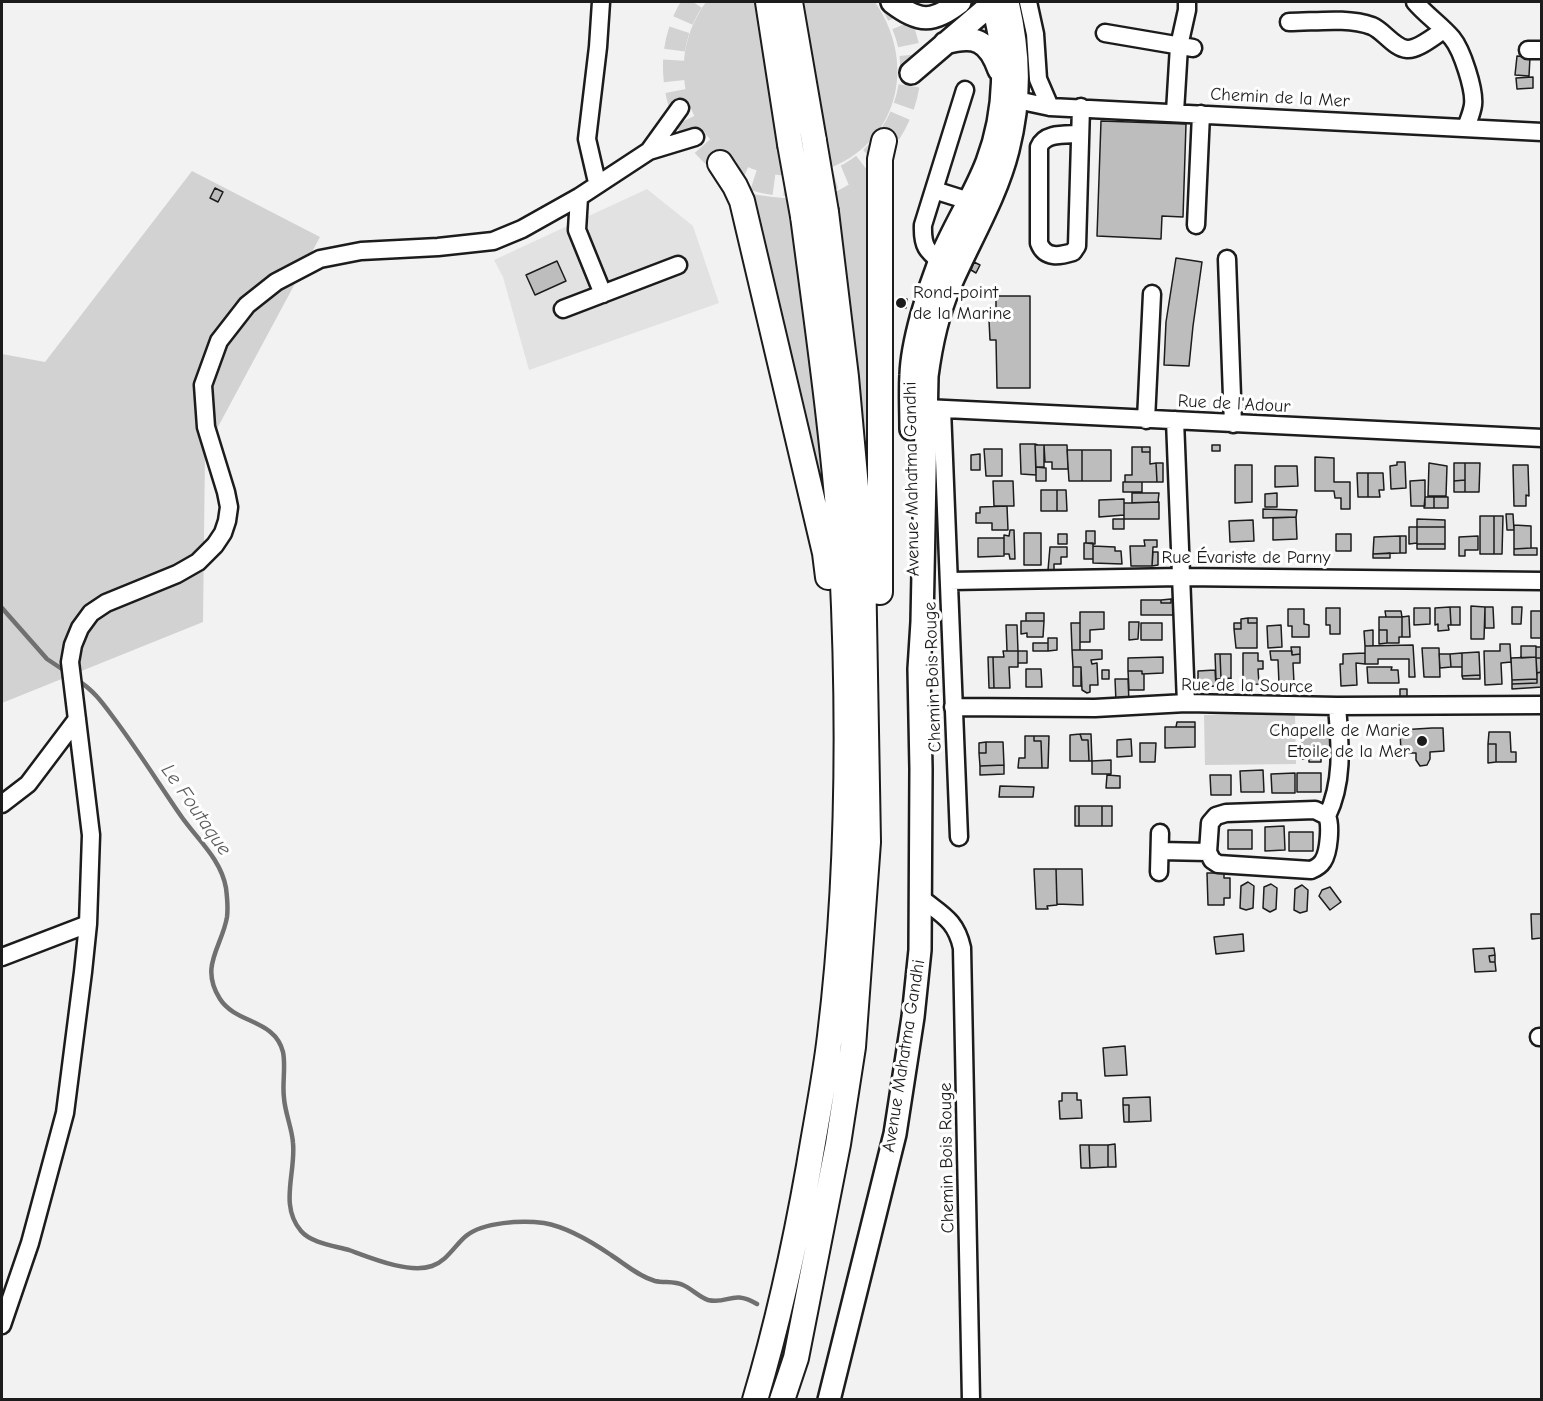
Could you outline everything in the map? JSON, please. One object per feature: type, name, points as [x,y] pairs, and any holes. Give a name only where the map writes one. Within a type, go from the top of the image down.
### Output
[{"type":"highway","points":[[768,2],[802,143],[846,377],[863,564],[867,842],[853,1047],[840,1133],[796,1358],[783,1400]]},
{"type":"highway","points":[[790,2],[802,143]]},
{"type":"highway","points":[[867,842],[878,793],[880,159],[884,141]]},
{"type":"highway","points":[[720,163],[742,201],[825,553],[833,629],[836,732],[830,1037]]},
{"type":"highway","points":[[755,1400],[768,1358],[797,1233],[830,1037],[842,902],[846,802],[846,685],[842,560],[824,381],[814,214]]},
{"type":"main road","points":[[892,2],[909,14],[933,18],[943,14],[959,2]]},
{"type":"main road","points":[[911,73],[944,43],[996,2]]},
{"type":"main road","name":"Avenue Mahatma Gandhi","points":[[948,265],[991,196],[1008,151],[1017,100],[1000,51],[996,2]]},
{"type":"main road","name":"Avenue Mahatma Gandhi","points":[[919,669],[915,655],[912,552],[911,374],[919,328],[972,219],[973,212],[969,201],[987,162],[1011,78],[1017,46],[996,2]]},
{"type":"main road","points":[[944,43],[963,38],[975,39],[983,44],[1011,78]]},
{"type":"main road","points":[[1000,51],[1010,64],[1009,92],[1017,100]]},
{"type":"main road","name":"Avenue Mahatma Gandhi","points":[[829,1400],[895,1134],[913,1017],[920,950],[919,669],[934,408],[927,376],[939,290]]},
{"type":"street","points":[[600,2],[598,47],[587,139],[596,178],[600,183]]},
{"type":"street","points":[[1028,2],[1035,34],[1038,79],[1050,107]]},
{"type":"street","points":[[1175,112],[1186,47],[1187,2]]},
{"type":"street","points":[[1415,2],[1457,44],[1471,86],[1473,104],[1466,128]]},
{"type":"street","points":[[1289,22],[1352,22],[1374,27],[1400,47],[1407,49],[1415,48],[1444,30]]},
{"type":"street","points":[[1105,33],[1186,47]]},
{"type":"street","points":[[1011,78],[1037,64]]},
{"type":"street","points":[[948,265],[925,248],[922,237],[923,225],[965,90]]},
{"type":"street","name":"Chemin de la Mer","points":[[1017,100],[1050,107],[1542,132]]},
{"type":"street","points":[[649,151],[680,108]]},
{"type":"street","points":[[1080,134],[1046,138],[1039,147],[1039,243],[1045,254],[1073,252],[1077,246],[1081,108]]},
{"type":"street","points":[[1196,225],[1201,114]]},
{"type":"street","points":[[2,1325],[30,1243],[65,1113],[83,972],[88,924],[91,835],[73,688],[71,665],[74,645],[80,628],[91,613],[106,603],[177,574],[198,562],[215,546],[223,533],[229,507],[206,427],[203,385],[219,341],[247,305],[276,282],[320,259],[361,251],[494,241],[522,229],[579,196],[649,151],[695,137]]},
{"type":"street","points":[[934,190],[969,201]]},
{"type":"street","points":[[579,196],[577,230],[603,294]]},
{"type":"street","points":[[1227,259],[1233,424]]},
{"type":"street","points":[[563,309],[678,265]]},
{"type":"street","points":[[1146,420],[1152,294]]},
{"type":"street","name":"Rue de l'Adour","points":[[934,408],[1542,438]]},
{"type":"street","name":"Chemin Bois Rouge","points":[[934,408],[950,581],[958,837]]},
{"type":"street","points":[[1175,420],[1186,703]]},
{"type":"street","name":"Rue Évariste de Parny","points":[[950,581],[1181,577],[1542,581]]},
{"type":"street","name":"Rue de la Source","points":[[953,707],[1095,708],[1186,703],[1337,706],[1542,705]]},
{"type":"street","points":[[1326,816],[1315,810],[1226,813],[1215,816],[1210,823],[1208,852],[1212,860],[1218,864],[1311,870],[1318,867],[1326,856],[1330,828],[1326,816],[1337,787],[1341,761],[1337,706]]},
{"type":"street","points":[[2,804],[28,784],[77,719]]},
{"type":"street","points":[[1159,873],[1160,833]]},
{"type":"street","points":[[1160,851],[1208,852]]},
{"type":"street","name":"Chemin Bois Rouge","points":[[921,898],[949,920],[958,932],[962,948],[971,1400]]},
{"type":"street","points":[[2,957],[88,924]]},
{"type":"shaded area","points":[[706,2],[875,2],[889,28],[896,55],[897,82],[891,107],[879,130],[861,150],[838,165],[809,174],[789,176],[768,174],[749,168],[731,158],[716,146],[698,123],[687,96],[684,71],[686,47],[693,24]]},
{"type":"shaded area","points":[[192,171],[320,237],[205,451],[203,622],[2,703],[2,354],[45,362]]},
{"type":"shaded area","points":[[868,173],[871,481],[838,210],[790,218],[813,374],[824,515],[746,193],[779,198],[813,198],[835,192]]},
{"type":"shaded area","points":[[647,189],[693,226],[719,303],[529,370],[503,277],[494,260]]},
{"type":"shaded area","points":[[1295,713],[1296,764],[1205,765],[1204,715]]},
{"type":"building","points":[[1517,56],[1530,57],[1529,76],[1515,75]]},
{"type":"building","points":[[1533,77],[1533,88],[1517,89],[1516,78]]},
{"type":"building","points":[[1101,121],[1186,124],[1183,217],[1162,216],[1161,239],[1097,236]]},
{"type":"building","points":[[215,188],[223,192],[218,202],[210,198]]},
{"type":"building","points":[[1176,258],[1202,262],[1189,366],[1164,365],[1166,322]]},
{"type":"building","points":[[557,261],[566,281],[535,295],[526,275]]},
{"type":"building","points":[[974,262],[980,265],[976,273],[971,270]]},
{"type":"building","points":[[996,296],[1030,296],[1030,388],[997,388],[996,340],[990,340],[989,320],[996,320]]},
{"type":"building","points":[[901,299],[907,299],[906,308],[900,307]]},
{"type":"building","points":[[1020,444],[1038,445],[1035,445],[1036,475],[1021,474]]},
{"type":"building","points":[[1035,445],[1044,445],[1044,467],[1036,467]]},
{"type":"building","points":[[1044,445],[1067,445],[1068,469],[1052,469],[1052,462],[1045,462]]},
{"type":"building","points":[[1212,445],[1220,445],[1220,451],[1212,451]]},
{"type":"building","points":[[1132,447],[1142,447],[1142,452],[1150,452],[1150,464],[1156,463],[1157,482],[1125,482],[1125,475],[1132,475]]},
{"type":"building","points":[[1142,447],[1150,447],[1150,452],[1142,452]]},
{"type":"building","points":[[984,449],[1002,449],[1002,476],[986,476]]},
{"type":"building","points":[[1067,450],[1082,450],[1082,481],[1069,481]]},
{"type":"building","points":[[1082,450],[1111,450],[1111,481],[1082,481]]},
{"type":"building","points":[[980,454],[980,470],[971,470],[971,455]]},
{"type":"building","points":[[1315,457],[1334,458],[1334,482],[1350,482],[1350,509],[1341,509],[1341,498],[1335,498],[1334,491],[1315,491]]},
{"type":"building","points":[[1397,462],[1405,462],[1406,488],[1391,489],[1390,466],[1397,465]]},
{"type":"building","points":[[1156,463],[1163,463],[1163,482],[1157,482]]},
{"type":"building","points":[[1429,463],[1447,466],[1446,496],[1428,496]]},
{"type":"building","points":[[1454,463],[1465,463],[1465,480],[1454,481]]},
{"type":"building","points":[[1465,463],[1480,463],[1479,492],[1465,492]]},
{"type":"building","points":[[1235,465],[1252,465],[1252,502],[1235,503]]},
{"type":"building","points":[[1513,465],[1528,465],[1529,496],[1526,495],[1526,506],[1514,506]]},
{"type":"building","points":[[1275,466],[1297,466],[1298,486],[1275,487]]},
{"type":"building","points":[[1036,467],[1046,468],[1046,481],[1036,481]]},
{"type":"building","points":[[1357,473],[1368,473],[1368,497],[1358,497]]},
{"type":"building","points":[[1368,473],[1383,473],[1384,490],[1379,490],[1380,497],[1368,497]]},
{"type":"building","points":[[1425,480],[1425,506],[1411,506],[1410,481]]},
{"type":"building","points":[[1465,480],[1465,492],[1454,492],[1454,481]]},
{"type":"building","points":[[993,481],[1013,481],[1014,506],[994,506]]},
{"type":"building","points":[[1123,482],[1142,482],[1142,492],[1123,492]]},
{"type":"building","points":[[1041,490],[1057,490],[1057,511],[1041,511]]},
{"type":"building","points":[[1057,490],[1066,490],[1067,511],[1057,511]]},
{"type":"building","points":[[1132,493],[1159,493],[1158,502],[1132,503]]},
{"type":"building","points":[[1277,493],[1277,507],[1265,507],[1265,494]]},
{"type":"building","points":[[1425,497],[1434,497],[1434,508],[1424,508]]},
{"type":"building","points":[[1434,497],[1448,497],[1448,508],[1434,508]]},
{"type":"building","points":[[1124,499],[1124,515],[1099,517],[1099,500]]},
{"type":"building","points":[[1159,502],[1159,519],[1124,519],[1124,503]]},
{"type":"building","points":[[1007,506],[1008,530],[992,530],[992,523],[976,523],[976,513],[980,513],[980,507]]},
{"type":"building","points":[[1263,509],[1297,510],[1296,517],[1263,518]]},
{"type":"building","points":[[1506,514],[1513,514],[1514,530],[1507,530]]},
{"type":"building","points":[[1480,516],[1494,516],[1494,554],[1480,554]]},
{"type":"building","points":[[1494,516],[1503,516],[1502,554],[1494,554]]},
{"type":"building","points":[[1296,517],[1297,539],[1273,540],[1273,518]]},
{"type":"building","points":[[1113,519],[1124,519],[1124,529],[1113,529]]},
{"type":"building","points":[[1417,519],[1445,520],[1445,527],[1417,527]]},
{"type":"building","points":[[1253,520],[1254,541],[1230,542],[1229,521]]},
{"type":"building","points":[[1514,525],[1531,526],[1531,548],[1514,549]]},
{"type":"building","points":[[1409,527],[1417,527],[1417,543],[1409,544]]},
{"type":"building","points":[[1417,527],[1445,527],[1445,544],[1417,544]]},
{"type":"building","points":[[1010,530],[1014,530],[1015,559],[1010,559],[1009,554],[1004,554],[1004,535],[1009,536]]},
{"type":"building","points":[[1086,531],[1095,531],[1095,544],[1086,543]]},
{"type":"building","points":[[1024,533],[1041,533],[1041,565],[1024,565]]},
{"type":"building","points":[[1058,534],[1067,534],[1067,544],[1058,544]]},
{"type":"building","points":[[1336,534],[1351,534],[1351,551],[1336,551]]},
{"type":"building","points":[[1400,536],[1400,553],[1373,554],[1374,537]]},
{"type":"building","points":[[1400,536],[1406,536],[1406,553],[1400,553]]},
{"type":"building","points":[[1478,536],[1478,550],[1465,550],[1465,556],[1459,556],[1459,537]]},
{"type":"building","points":[[978,538],[1004,538],[1004,556],[978,557]]},
{"type":"building","points":[[1144,540],[1157,540],[1157,547],[1153,547],[1152,566],[1131,566],[1130,546],[1145,546]]},
{"type":"building","points":[[1084,543],[1093,543],[1093,559],[1084,559]]},
{"type":"building","points":[[1417,544],[1445,544],[1445,549],[1417,549]]},
{"type":"building","points":[[1093,546],[1115,547],[1115,551],[1121,551],[1122,564],[1093,563]]},
{"type":"building","points":[[1050,547],[1067,547],[1067,557],[1061,557],[1061,564],[1054,564],[1054,570],[1048,570]]},
{"type":"building","points":[[1537,548],[1537,555],[1514,555],[1514,549]]},
{"type":"building","points":[[1153,552],[1158,552],[1158,565],[1152,566]]},
{"type":"building","points":[[1390,553],[1390,558],[1373,558],[1373,554]]},
{"type":"building","points":[[1171,599],[1171,603],[1161,603],[1161,600]]},
{"type":"building","points":[[1171,599],[1178,599],[1180,615],[1141,615],[1141,600],[1161,600],[1161,603],[1171,603]]},
{"type":"building","points":[[1471,606],[1485,607],[1484,639],[1471,639]]},
{"type":"building","points":[[1450,607],[1449,630],[1438,631],[1438,624],[1435,625],[1435,608]]},
{"type":"building","points":[[1450,607],[1460,607],[1460,625],[1451,625]]},
{"type":"building","points":[[1485,607],[1493,607],[1494,628],[1485,628]]},
{"type":"building","points":[[1512,607],[1522,607],[1521,624],[1512,624]]},
{"type":"building","points":[[1326,608],[1340,608],[1340,634],[1330,634],[1330,625],[1326,625]]},
{"type":"building","points":[[1414,608],[1430,608],[1430,624],[1414,625]]},
{"type":"building","points":[[1288,609],[1304,609],[1304,624],[1309,625],[1309,637],[1292,637],[1292,626],[1288,626]]},
{"type":"building","points":[[1385,611],[1401,611],[1402,617],[1386,617]]},
{"type":"building","points":[[1531,611],[1542,611],[1542,638],[1531,638]]},
{"type":"building","points":[[1080,612],[1104,612],[1104,629],[1090,630],[1090,642],[1080,642]]},
{"type":"building","points":[[1026,613],[1044,613],[1044,621],[1026,621]]},
{"type":"building","points":[[1409,616],[1410,637],[1402,637],[1402,617]]},
{"type":"building","points":[[1379,617],[1402,617],[1402,637],[1399,637],[1399,643],[1387,643],[1387,630],[1379,630]]},
{"type":"building","points":[[1248,618],[1257,618],[1257,623],[1248,623]]},
{"type":"building","points":[[1248,618],[1248,623],[1257,623],[1257,648],[1236,648],[1234,629],[1241,629],[1241,619]]},
{"type":"building","points":[[1021,621],[1044,621],[1043,637],[1027,637],[1027,633],[1021,634]]},
{"type":"building","points":[[1129,622],[1139,622],[1138,639],[1129,640]]},
{"type":"building","points":[[1071,623],[1080,623],[1080,650],[1072,650]]},
{"type":"building","points":[[1141,623],[1162,623],[1162,640],[1141,640]]},
{"type":"building","points":[[1234,623],[1241,623],[1241,629],[1234,629]]},
{"type":"building","points":[[1006,625],[1017,625],[1018,651],[1007,651]]},
{"type":"building","points":[[1281,625],[1282,647],[1268,648],[1267,626]]},
{"type":"building","points":[[1373,630],[1373,646],[1365,646],[1364,631]]},
{"type":"building","points":[[1379,630],[1387,630],[1387,643],[1379,644]]},
{"type":"building","points":[[1048,638],[1057,638],[1057,650],[1048,651]]},
{"type":"building","points":[[1033,643],[1048,643],[1048,651],[1033,651]]},
{"type":"building","points":[[1500,644],[1510,644],[1511,662],[1501,663],[1502,684],[1485,685],[1484,651],[1500,651]]},
{"type":"building","points":[[1413,645],[1415,677],[1409,677],[1409,659],[1378,659],[1378,664],[1365,664],[1365,646]]},
{"type":"building","points":[[1521,646],[1536,646],[1536,657],[1521,658]]},
{"type":"building","points":[[1291,647],[1300,647],[1300,654],[1292,655]]},
{"type":"building","points":[[1536,647],[1542,647],[1542,658],[1536,658]]},
{"type":"building","points":[[1422,648],[1439,648],[1440,677],[1424,677]]},
{"type":"building","points":[[1072,650],[1102,650],[1102,659],[1091,660],[1092,664],[1097,663],[1098,685],[1090,685],[1090,692],[1082,690],[1081,667],[1073,667]]},
{"type":"building","points":[[1003,651],[1018,651],[1018,667],[1009,667],[1010,688],[994,688],[993,657],[1004,657]]},
{"type":"building","points":[[1018,651],[1027,651],[1027,663],[1018,663]]},
{"type":"building","points":[[1270,651],[1292,651],[1292,655],[1300,654],[1300,663],[1293,663],[1294,683],[1279,684],[1278,660],[1271,660]]},
{"type":"building","points":[[1479,652],[1480,675],[1462,676],[1462,653]]},
{"type":"building","points":[[1243,653],[1258,653],[1258,661],[1263,661],[1263,669],[1258,669],[1259,684],[1243,685]]},
{"type":"building","points":[[1365,653],[1365,664],[1356,663],[1357,685],[1341,686],[1340,664],[1343,664],[1343,654]]},
{"type":"building","points":[[1462,653],[1462,667],[1451,667],[1450,654]]},
{"type":"building","points":[[1215,654],[1220,654],[1221,679],[1216,679]]},
{"type":"building","points":[[1220,654],[1231,654],[1231,678],[1221,679]]},
{"type":"building","points":[[1439,654],[1450,654],[1451,667],[1440,668]]},
{"type":"building","points":[[988,657],[993,657],[994,688],[989,688]]},
{"type":"building","points":[[1163,657],[1163,673],[1142,674],[1142,671],[1128,671],[1128,658]]},
{"type":"building","points":[[1536,657],[1537,679],[1512,680],[1511,658]]},
{"type":"building","points":[[1536,658],[1542,658],[1542,672],[1537,673]]},
{"type":"building","points":[[1073,667],[1081,667],[1081,686],[1073,686]]},
{"type":"building","points":[[1367,667],[1392,667],[1391,670],[1398,670],[1399,683],[1368,683]]},
{"type":"building","points":[[1026,669],[1041,669],[1042,687],[1026,687]]},
{"type":"building","points":[[1102,670],[1109,670],[1109,679],[1102,679]]},
{"type":"building","points":[[1215,670],[1216,686],[1198,687],[1198,671]]},
{"type":"building","points":[[1128,671],[1142,671],[1144,690],[1129,690]]},
{"type":"building","points":[[1541,672],[1542,687],[1512,689],[1512,684],[1537,683],[1537,673]]},
{"type":"building","points":[[1480,675],[1480,679],[1463,679],[1462,676]]},
{"type":"building","points":[[1231,678],[1231,685],[1221,685],[1221,679]]},
{"type":"building","points":[[1115,679],[1128,679],[1129,702],[1116,702]]},
{"type":"building","points":[[1216,679],[1221,679],[1221,685],[1216,686]]},
{"type":"building","points":[[1537,679],[1537,683],[1512,684],[1512,680]]},
{"type":"building","points":[[1400,689],[1407,689],[1407,701],[1400,701]]},
{"type":"building","points":[[1177,722],[1195,722],[1195,727],[1176,727]]},
{"type":"building","points":[[1165,727],[1195,727],[1195,747],[1165,748]]},
{"type":"building","name":"Chapelle de Marie Etoile de la Mer","points":[[1443,728],[1444,751],[1430,752],[1427,765],[1420,766],[1416,760],[1416,753],[1401,753],[1400,730]]},
{"type":"building","points":[[1301,731],[1330,731],[1330,758],[1321,758],[1321,762],[1309,762],[1309,758],[1302,759]]},
{"type":"building","points":[[1489,732],[1510,732],[1511,752],[1516,752],[1516,762],[1496,762],[1496,744],[1488,744]]},
{"type":"building","points":[[1080,734],[1082,740],[1088,740],[1089,761],[1070,761],[1070,735]]},
{"type":"building","points":[[1080,734],[1091,734],[1092,761],[1089,761],[1088,740],[1082,740]]},
{"type":"building","points":[[1025,736],[1034,736],[1034,741],[1041,741],[1042,768],[1018,768],[1019,758],[1025,758]]},
{"type":"building","points":[[1034,736],[1049,736],[1048,768],[1042,768],[1041,741],[1034,741]]},
{"type":"building","points":[[1131,739],[1132,756],[1117,757],[1117,740]]},
{"type":"building","points":[[986,742],[986,753],[979,753],[979,743]]},
{"type":"building","points":[[986,742],[1003,742],[1004,765],[980,766],[979,753],[986,753]]},
{"type":"building","points":[[1140,743],[1156,743],[1155,762],[1140,762]]},
{"type":"building","points":[[1488,744],[1496,744],[1496,762],[1488,763]]},
{"type":"building","points":[[1111,760],[1111,774],[1092,774],[1092,761]]},
{"type":"building","points":[[1004,765],[1004,774],[980,775],[980,766]]},
{"type":"building","points":[[1263,770],[1264,792],[1241,792],[1240,771]]},
{"type":"building","points":[[1295,773],[1295,793],[1272,793],[1271,774]]},
{"type":"building","points":[[1297,773],[1321,773],[1321,792],[1297,792]]},
{"type":"building","points":[[1107,775],[1120,776],[1120,788],[1106,788]]},
{"type":"building","points":[[1210,775],[1231,775],[1231,795],[1211,795]]},
{"type":"building","points":[[1000,786],[1034,787],[1033,797],[999,797]]},
{"type":"building","points":[[1075,806],[1079,806],[1079,826],[1075,826]]},
{"type":"building","points":[[1079,806],[1102,806],[1102,826],[1079,826]]},
{"type":"building","points":[[1102,806],[1112,806],[1112,826],[1102,826]]},
{"type":"building","points":[[1284,826],[1285,850],[1265,851],[1265,827]]},
{"type":"building","points":[[1228,830],[1252,830],[1252,849],[1228,849]]},
{"type":"building","points":[[1289,832],[1313,832],[1313,851],[1289,851]]},
{"type":"building","points":[[1034,869],[1056,869],[1057,905],[1047,906],[1048,909],[1036,909]]},
{"type":"building","points":[[1056,869],[1082,869],[1083,905],[1057,904]]},
{"type":"building","points":[[1207,873],[1224,873],[1224,878],[1230,878],[1230,898],[1224,898],[1224,905],[1208,905]]},
{"type":"building","points":[[1248,882],[1254,886],[1253,908],[1246,910],[1240,908],[1241,886]]},
{"type":"building","points":[[1271,884],[1277,888],[1276,909],[1270,912],[1263,908],[1264,887]]},
{"type":"building","points":[[1302,885],[1308,890],[1307,911],[1300,913],[1294,910],[1295,889]]},
{"type":"building","points":[[1330,887],[1341,902],[1330,910],[1319,896],[1322,890]]},
{"type":"building","points":[[1531,914],[1541,914],[1541,938],[1532,939]]},
{"type":"building","points":[[1243,934],[1244,951],[1216,954],[1214,937]]},
{"type":"building","points":[[1494,948],[1495,955],[1489,956],[1490,962],[1495,962],[1496,971],[1475,972],[1473,949]]},
{"type":"building","points":[[1495,955],[1495,962],[1490,962],[1489,956]]},
{"type":"building","points":[[1125,1046],[1127,1075],[1105,1076],[1103,1048]]},
{"type":"building","points":[[1062,1093],[1077,1093],[1077,1100],[1081,1100],[1082,1118],[1060,1119],[1059,1101],[1062,1101]]},
{"type":"building","points":[[1150,1097],[1151,1121],[1129,1122],[1129,1105],[1123,1105],[1123,1098]]},
{"type":"building","points":[[1123,1105],[1129,1105],[1129,1122],[1124,1122]]},
{"type":"building","points":[[1115,1144],[1116,1167],[1108,1167],[1108,1145]]},
{"type":"building","points":[[1080,1145],[1089,1145],[1090,1168],[1081,1168]]},
{"type":"building","points":[[1089,1145],[1108,1145],[1108,1167],[1090,1168]]},
{"type":"waterway","name":"Le Foutaque","points":[[2,608],[47,659],[68,673]]},
{"type":"waterway","name":"Le Foutaque","points":[[77,680],[94,693],[116,721],[219,868],[226,888],[227,917],[212,966],[214,987],[227,1007],[264,1027],[279,1041],[284,1063],[284,1098],[293,1143],[291,1210],[294,1221],[305,1235],[390,1264],[423,1268],[437,1264],[473,1231],[514,1222],[544,1223],[579,1236],[649,1279],[680,1284],[708,1300],[721,1301],[736,1297],[757,1304]]},
{"type":"tunnel","points":[[693,2],[677,37],[674,62],[678,101],[691,131],[712,156],[729,169],[761,182],[793,186],[830,180],[851,172],[879,149],[899,119],[905,102],[911,66],[906,36],[890,2]]},
{"type":"place","name":"Rond-point de la Marine","points":[[901,303]]},
{"type":"place","name":"Chapelle de Marie Etoile de la Mer","points":[[1422,741]]}]
